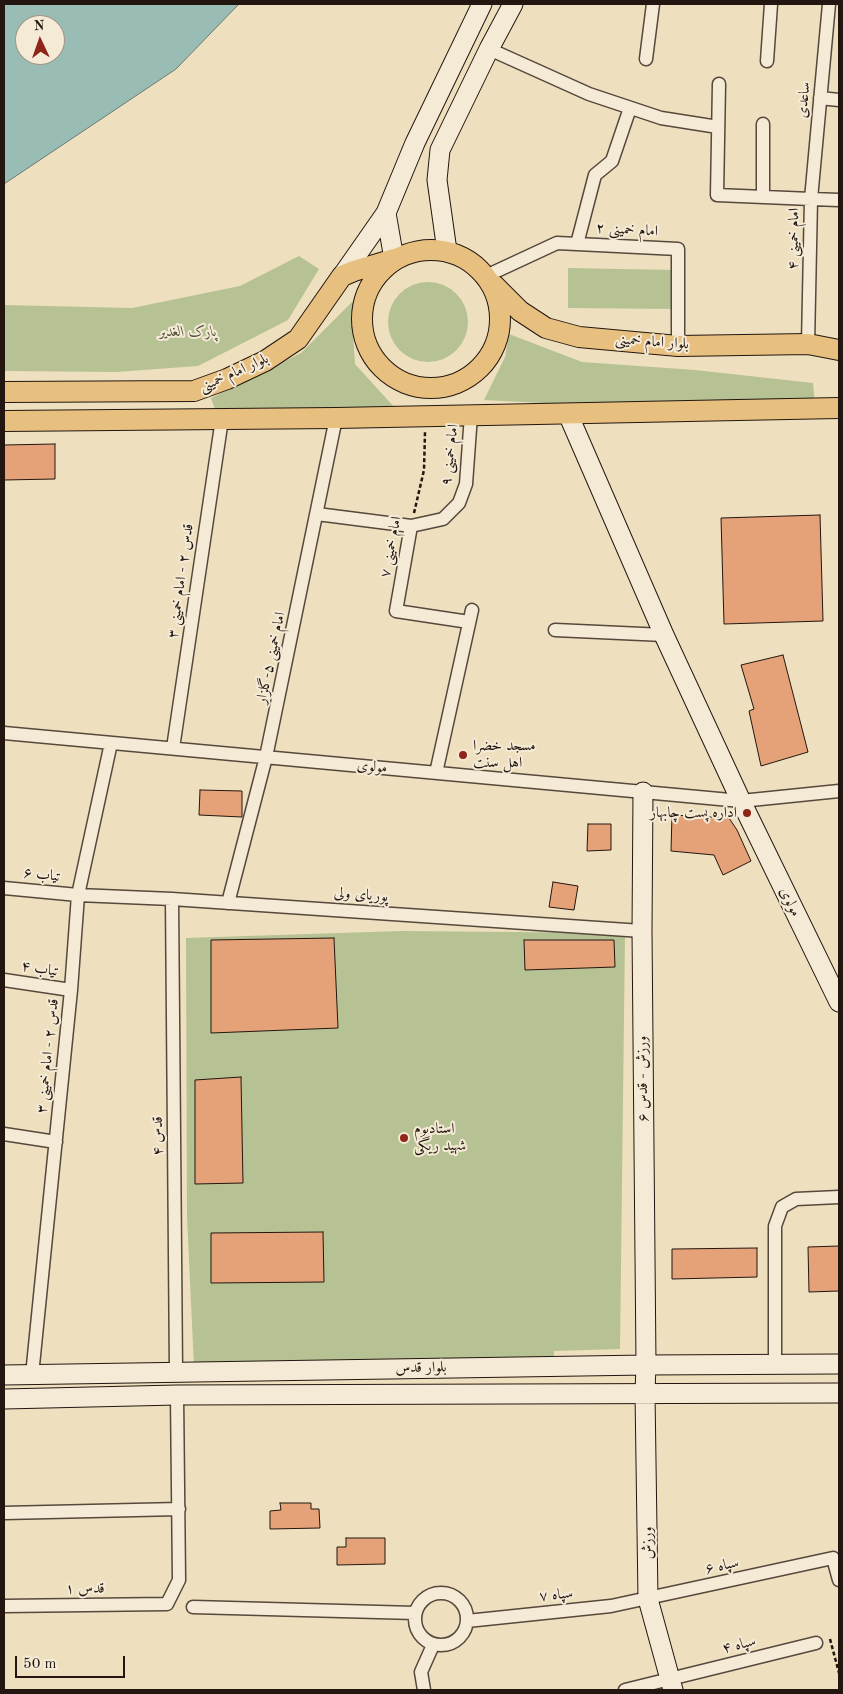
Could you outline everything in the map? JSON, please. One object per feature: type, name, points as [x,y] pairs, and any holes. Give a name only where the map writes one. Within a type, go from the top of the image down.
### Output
[{"type":"main road","points":[[342,276],[410,252],[429,249],[447,251],[462,256],[475,265],[486,276],[494,290],[499,306],[500,322],[497,338],[491,353],[481,366],[468,377],[453,384],[437,388],[420,387],[395,378],[375,360],[366,345],[361,311],[366,294],[374,278],[394,259]]},
{"type":"main road","name":"بلوار امام خمینی","points":[[4,392],[194,391],[227,379],[265,361],[298,338],[342,276]]},
{"type":"main road","name":"بلوار امام خمینی","points":[[486,276],[520,311],[546,328],[579,337],[678,346],[808,344],[838,351]]},
{"type":"main road","points":[[437,388],[471,415]]},
{"type":"main road","points":[[426,416],[437,388]]},
{"type":"main road","points":[[194,391],[196,419]]},
{"type":"main road","points":[[4,421],[568,414],[834,404]]},
{"type":"street","points":[[342,276],[386,213],[416,143],[482,4]]},
{"type":"street","points":[[447,251],[437,180],[440,150],[513,4]]},
{"type":"street","points":[[646,59],[653,4]]},
{"type":"street","points":[[767,61],[771,4]]},
{"type":"street","name":"ساعدی","points":[[811,199],[829,4]]},
{"type":"street","points":[[489,49],[589,94],[661,118],[718,128],[719,84]]},
{"type":"street","points":[[820,98],[839,100]]},
{"type":"street","points":[[577,244],[595,175],[612,162],[630,108]]},
{"type":"street","points":[[763,124],[763,197]]},
{"type":"street","name":"امام خمینی ۴","points":[[718,128],[716,195],[811,199],[808,344]]},
{"type":"street","points":[[416,143],[418,151],[422,155],[428,155],[440,150]]},
{"type":"street","points":[[811,199],[839,200]]},
{"type":"street","points":[[386,213],[394,259]]},
{"type":"street","name":"امام خمینی ۲","points":[[486,276],[557,243],[678,249],[678,346]]},
{"type":"street","name":"مولوی","points":[[568,414],[664,635],[741,801],[839,1002]]},
{"type":"street","name":"امام خمینی ۹","points":[[317,514],[411,526],[443,519],[459,502],[466,484],[471,415]]},
{"type":"street","name":"امام خمینی ۵-گلزار","points":[[228,903],[266,757],[336,418]]},
{"type":"street","name":"قدس ۲ - امام خمینی ۳","points":[[173,748],[222,419]]},
{"type":"street","name":"امام خمینی ۷","points":[[411,526],[396,611],[470,616],[436,773]]},
{"type":"street","points":[[555,630],[664,635]]},
{"type":"street","name":"مولوی","points":[[4,733],[741,801],[839,791]]},
{"type":"street","name":"قدس ۲ - امام خمینی ۳","points":[[32,1375],[56,1142],[78,895],[111,743]]},
{"type":"street","name":"ورزش - قدس ۶","points":[[643,792],[645,1393]]},
{"type":"street","name":"تیاب ۶","points":[[4,888],[78,895]]},
{"type":"street","name":"پوریای ولی","points":[[78,895],[172,899],[642,931]]},
{"type":"street","name":"قدس ۴","points":[[172,899],[176,1372]]},
{"type":"street","name":"تیاب ۴","points":[[4,980],[70,990]]},
{"type":"street","points":[[4,1134],[56,1142]]},
{"type":"street","points":[[775,1364],[775,1226],[782,1207],[796,1199],[839,1197]]},
{"type":"street","name":"بلوار قدس","points":[[4,1376],[646,1365],[839,1364]]},
{"type":"street","points":[[4,1513],[179,1509],[176,1372]]},
{"type":"street","name":"ورزش","points":[[645,1393],[648,1599],[671,1685]]},
{"type":"street","name":"بلوار قدس","points":[[4,1399],[177,1395],[839,1393]]},
{"type":"street","name":"قدس ۱","points":[[4,1606],[166,1604],[179,1580],[179,1509]]},
{"type":"street","name":"سپاه ۶","points":[[648,1599],[833,1558],[839,1580]]},
{"type":"street","points":[[444,1593],[459,1600],[467,1613],[467,1621],[462,1636],[456,1641],[448,1645],[433,1645],[417,1633],[414,1620],[418,1606],[429,1596],[444,1593]]},
{"type":"street","name":"سپاه ۷","points":[[467,1621],[611,1606],[648,1599]]},
{"type":"street","points":[[193,1607],[415,1613]]},
{"type":"street","name":"سپاه ۴","points":[[625,1690],[671,1685],[816,1642]]},
{"type":"street","points":[[424,1690],[421,1672],[433,1645]]},
{"type":"path","name":"امام خمینی ۷","points":[[411,526],[424,470],[426,416]]},
{"type":"path","points":[[830,1639],[839,1673]]},
{"type":"green space","name":"پارک الغدیر","points":[[299,256],[319,269],[288,320],[198,366],[116,372],[4,371],[4,305],[132,308],[240,286]]},
{"type":"green space","points":[[568,268],[675,270],[674,309],[568,308]]},
{"type":"green space","points":[[428,282],[443,285],[456,294],[465,307],[468,322],[465,337],[456,350],[443,359],[428,362],[413,359],[400,350],[391,337],[388,322],[391,307],[400,294],[413,285]]},
{"type":"green space","points":[[352,302],[358,306],[353,334],[355,364],[395,408],[216,412],[211,398],[301,353]]},
{"type":"green space","points":[[509,334],[582,362],[695,370],[813,383],[815,405],[583,405],[484,400],[505,357]]},
{"type":"green space","name":"استادیوم شهید ریگی","points":[[401,931],[625,933],[620,1349],[554,1351],[554,1363],[194,1367],[187,1217],[186,938]]},
{"type":"water","points":[[4,4],[239,4],[176,69],[4,184]]},
{"type":"building","points":[[55,444],[55,479],[4,480],[4,445]]},
{"type":"building","points":[[820,515],[823,621],[724,624],[721,518]]},
{"type":"building","points":[[783,655],[808,752],[761,766],[749,711],[754,709],[741,665]]},
{"type":"building","points":[[200,790],[242,791],[242,817],[199,815]]},
{"type":"building","points":[[672,815],[729,818],[737,830],[751,861],[723,875],[714,855],[671,851]]},
{"type":"building","points":[[588,824],[611,824],[611,850],[587,851]]},
{"type":"building","points":[[553,882],[578,886],[574,910],[549,907]]},
{"type":"building","points":[[334,938],[338,1028],[211,1033],[211,940]]},
{"type":"building","points":[[524,940],[614,940],[615,967],[525,970]]},
{"type":"building","points":[[241,1077],[243,1183],[195,1184],[195,1080]]},
{"type":"building","points":[[323,1232],[324,1282],[211,1283],[211,1233]]},
{"type":"building","points":[[839,1246],[839,1291],[809,1292],[808,1247]]},
{"type":"building","points":[[757,1248],[757,1277],[672,1279],[672,1249]]},
{"type":"building","points":[[280,1503],[311,1503],[311,1509],[319,1509],[320,1528],[270,1529],[270,1511],[281,1510]]},
{"type":"building","points":[[346,1538],[385,1538],[385,1564],[337,1565],[337,1547],[346,1547]]},
{"type":"place","name":"مسجد خضرا اهل سنت","points":[[463,755]]},
{"type":"place","name":"اداره پست چابهار","points":[[747,813]]},
{"type":"place","name":"استادیوم شهید ریگی","points":[[404,1138]]}]
